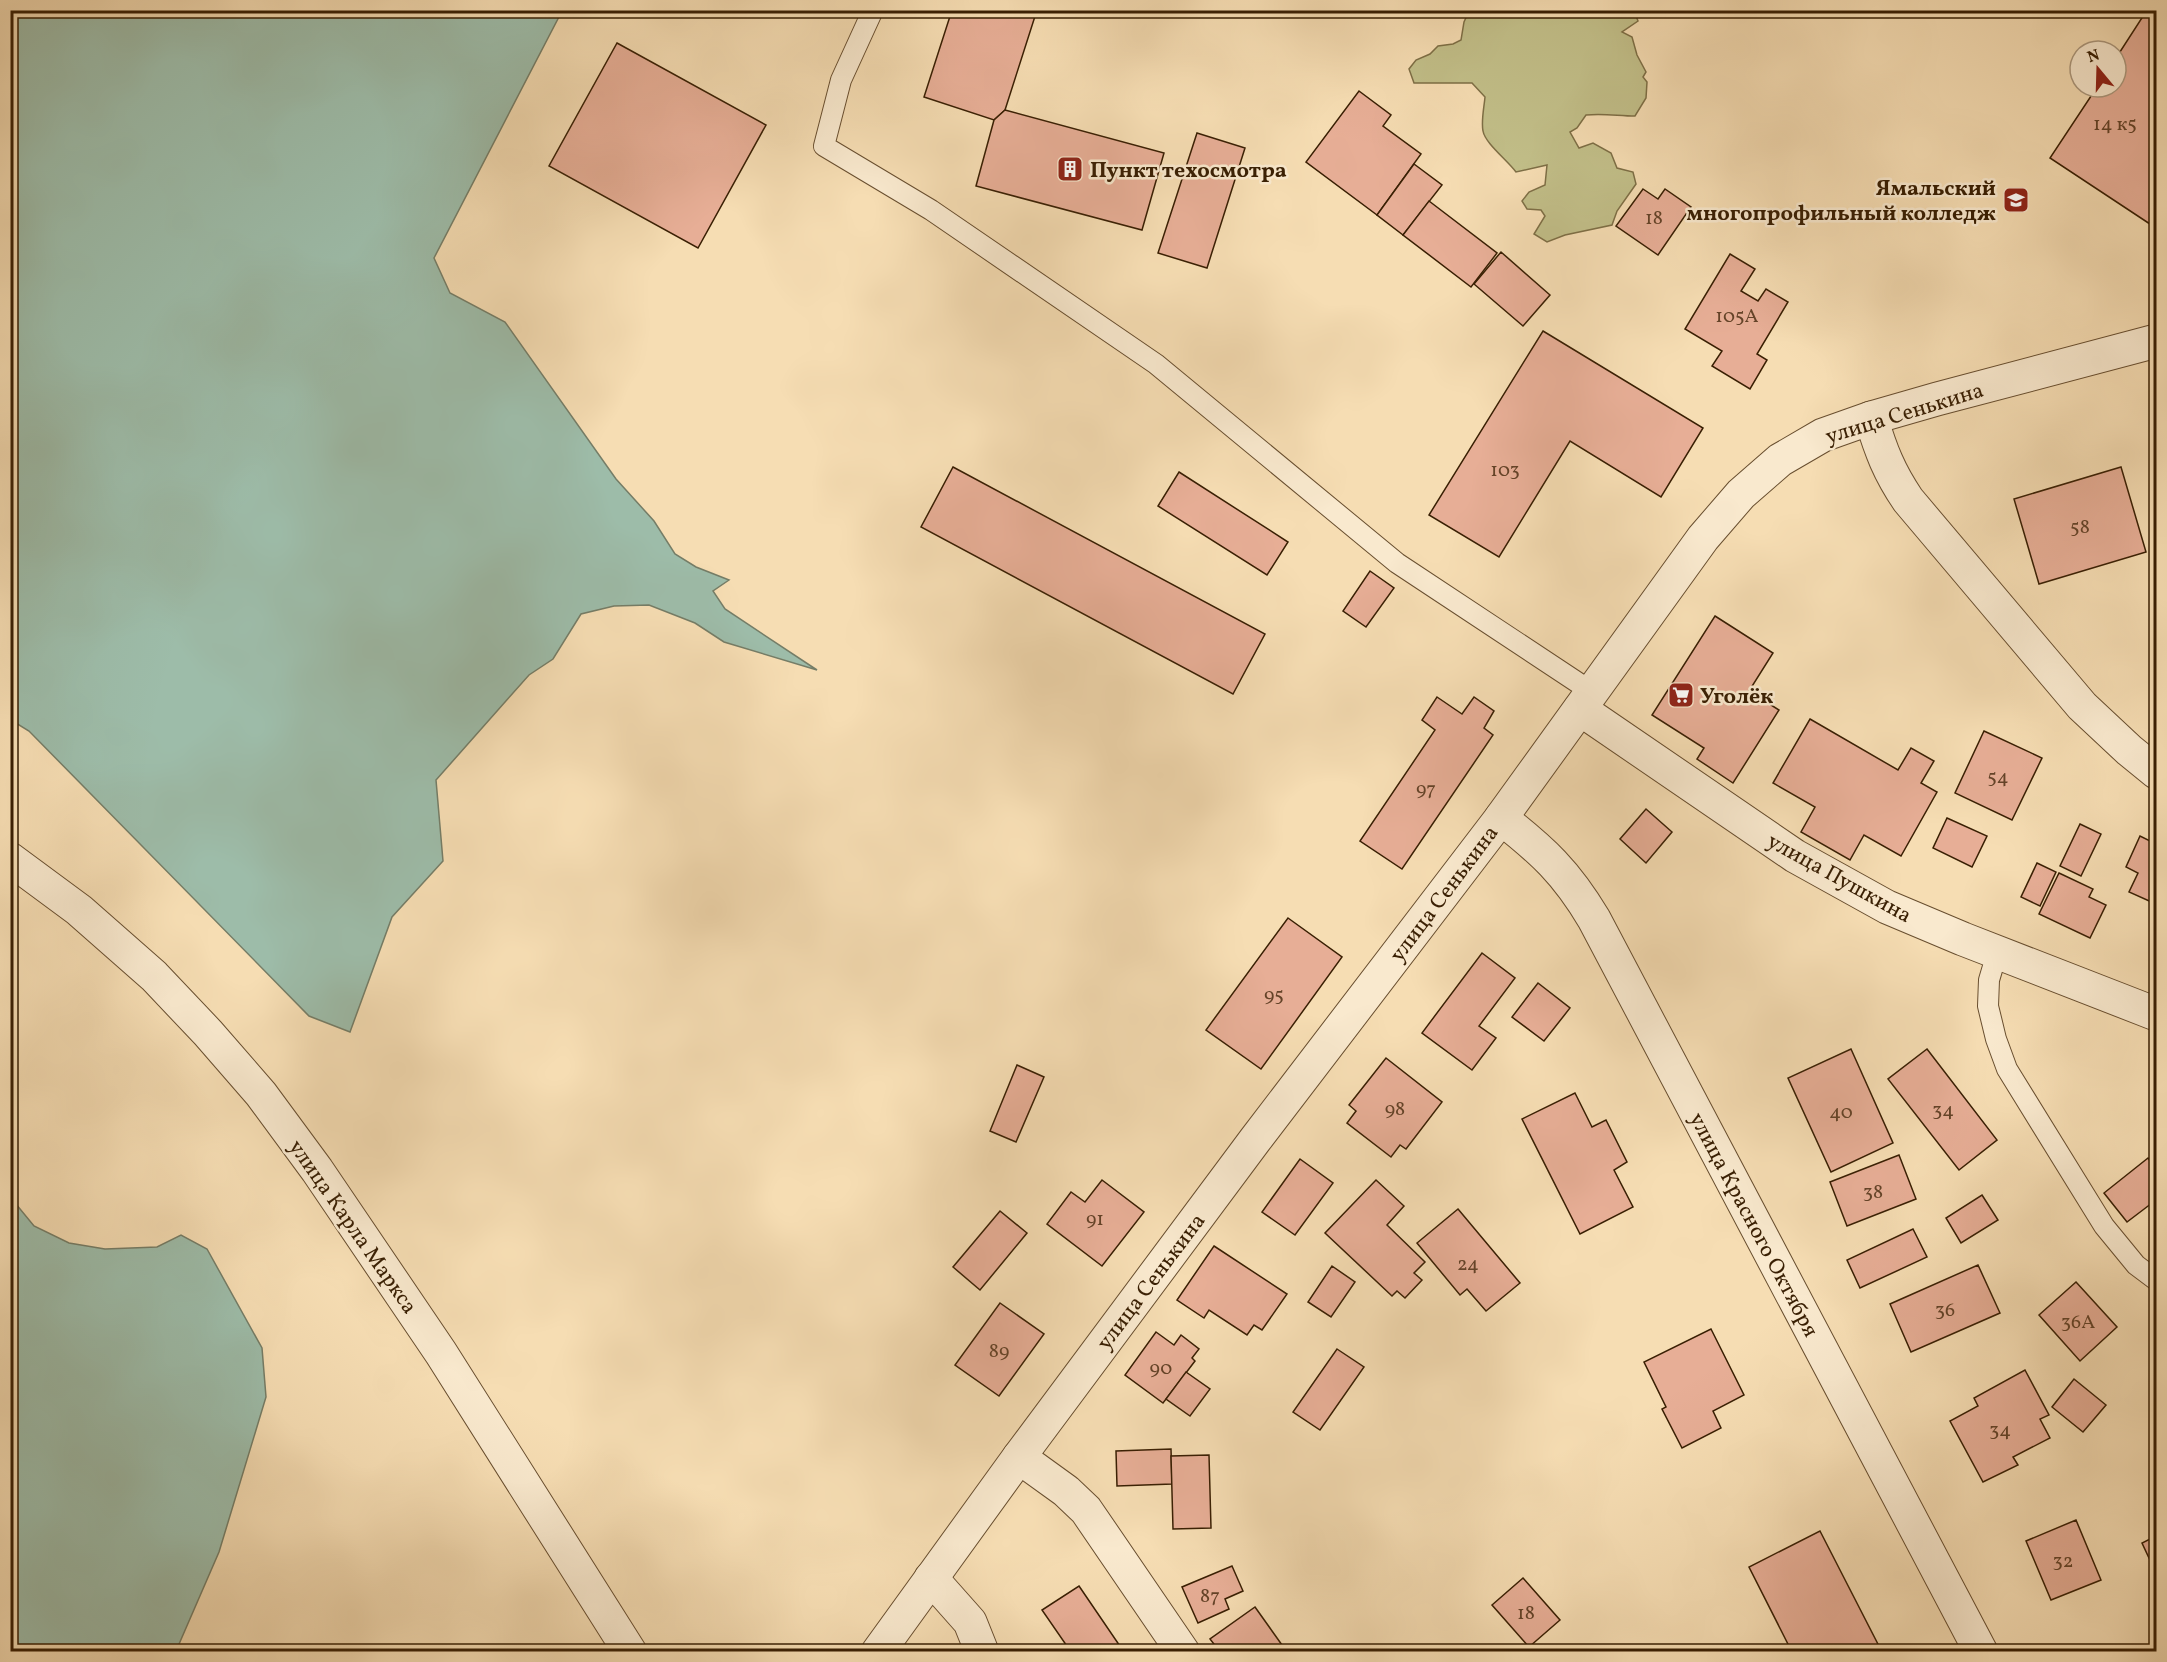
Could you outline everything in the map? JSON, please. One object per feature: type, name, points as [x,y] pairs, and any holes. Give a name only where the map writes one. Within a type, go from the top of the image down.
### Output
[{"type":"street","name":"улица Сенькина","points":[[878,1652],[1019,1457],[1248,1150],[1501,818],[1703,538],[1741,494],[1780,460],[1823,435],[1871,418],[2157,341]]},
{"type":"street","points":[[1871,418],[1881,454],[1893,478],[1915,509],[2082,706],[2129,750],[2157,772]]},
{"type":"street","name":"улица Пушкина","points":[[1586,701],[1795,856],[1887,908],[2157,1014]]},
{"type":"street","name":"улица Красного Октября","points":[[1501,818],[1557,866],[1577,890],[1594,919],[1981,1652]]},
{"type":"street","name":"улица Карла Маркса","points":[[10,859],[79,910],[154,976],[261,1094],[317,1170],[441,1353],[630,1652]]},
{"type":"street","points":[[1019,1457],[1066,1491],[1086,1510],[1183,1652]]},
{"type":"street","points":[[931,1578],[970,1622],[982,1652]]},
{"type":"lane","points":[[873,10],[841,80],[824,146],[931,210],[1156,364],[1397,563],[1586,701]]},
{"type":"lane","points":[[1997,953],[1989,980],[1988,1006],[2007,1070],[2104,1226],[2136,1265],[2157,1280]]},
{"type":"shaded area","points":[[10,11],[562,11],[434,258],[450,293],[505,322],[616,479],[654,521],[675,554],[696,567],[729,580],[713,591],[725,609],[817,670],[724,642],[695,623],[649,605],[614,606],[581,614],[553,659],[529,675],[436,780],[443,861],[392,917],[350,1032],[309,1016],[29,731],[11,720]]},
{"type":"shaded area","points":[[1469,11],[1634,11],[1638,21],[1622,32],[1632,37],[1637,55],[1646,72],[1643,77],[1647,82],[1646,98],[1635,116],[1586,115],[1577,128],[1570,132],[1579,148],[1593,143],[1611,153],[1617,168],[1633,172],[1636,184],[1617,211],[1612,225],[1565,235],[1547,242],[1534,234],[1545,216],[1541,210],[1527,209],[1522,201],[1529,192],[1545,185],[1547,165],[1516,172],[1497,152],[1483,131],[1485,97],[1472,83],[1414,83],[1409,69],[1416,60],[1430,54],[1438,46],[1453,44],[1461,40],[1464,22]]},
{"type":"shaded area","points":[[11,1198],[34,1226],[69,1243],[105,1249],[157,1247],[181,1235],[207,1249],[262,1348],[266,1397],[219,1552],[176,1651],[11,1651]]},
{"type":"building","points":[[952,10],[1037,10],[1005,110],[994,120],[924,97]]},
{"type":"building","points":[[2147,10],[2156,10],[2156,228],[2050,158],[2089,99],[2128,99],[2128,39]]},
{"type":"building","points":[[617,43],[766,125],[698,248],[549,166]]},
{"type":"building","points":[[1359,91],[1391,115],[1383,126],[1421,154],[1377,215],[1306,162]]},
{"type":"building","name":"Пункт техосмотра","points":[[1005,110],[1164,153],[1142,230],[976,186],[994,120]]},
{"type":"building","points":[[1197,133],[1245,148],[1207,268],[1158,253]]},
{"type":"building","points":[[1414,164],[1442,185],[1403,235],[1377,215]]},
{"type":"building","points":[[1643,189],[1658,199],[1665,189],[1691,207],[1658,255],[1616,226]]},
{"type":"building","points":[[1429,201],[1497,253],[1471,287],[1403,235]]},
{"type":"building","points":[[1501,252],[1550,295],[1523,326],[1474,284]]},
{"type":"building","points":[[1730,254],[1755,269],[1741,291],[1758,301],[1766,289],[1788,302],[1757,354],[1767,360],[1750,389],[1712,366],[1722,351],[1685,329]]},
{"type":"building","points":[[1543,331],[1703,428],[1661,497],[1570,441],[1499,557],[1429,515]]},
{"type":"building","points":[[953,467],[1265,634],[1233,694],[921,527]]},
{"type":"building","points":[[2121,467],[2146,552],[2039,584],[2014,499]]},
{"type":"building","points":[[1179,472],[1288,542],[1267,575],[1158,506]]},
{"type":"building","points":[[1370,571],[1394,588],[1366,627],[1343,611]]},
{"type":"building","points":[[1715,616],[1773,653],[1749,691],[1779,710],[1733,783],[1697,759],[1704,748],[1652,715]]},
{"type":"building","points":[[1437,697],[1462,714],[1474,697],[1494,711],[1484,728],[1493,735],[1402,869],[1360,841],[1435,730],[1422,720]]},
{"type":"building","points":[[1810,719],[1898,770],[1911,748],[1934,761],[1921,783],[1937,792],[1901,856],[1864,835],[1850,860],[1801,832],[1815,807],[1773,783]]},
{"type":"building","points":[[1984,731],[2042,758],[2012,820],[1955,793]]},
{"type":"building","points":[[1646,809],[1672,832],[1646,863],[1620,839]]},
{"type":"building","points":[[1947,818],[1987,836],[1972,867],[1933,848]]},
{"type":"building","points":[[2080,824],[2101,834],[2081,876],[2060,866]]},
{"type":"building","points":[[2156,831],[2156,904],[2129,892],[2138,873],[2126,867],[2140,836],[2152,842]]},
{"type":"building","points":[[2037,863],[2056,872],[2040,906],[2021,897]]},
{"type":"building","points":[[2059,873],[2093,889],[2089,897],[2106,905],[2090,938],[2039,914]]},
{"type":"building","points":[[1288,918],[1342,957],[1261,1069],[1206,1030]]},
{"type":"building","points":[[1482,953],[1515,978],[1479,1026],[1496,1038],[1472,1070],[1422,1033]]},
{"type":"building","points":[[1538,983],[1570,1008],[1544,1041],[1512,1017]]},
{"type":"building","points":[[1851,1049],[1893,1143],[1831,1172],[1788,1078]]},
{"type":"building","points":[[1927,1049],[1997,1140],[1959,1170],[1888,1079]]},
{"type":"building","points":[[1386,1058],[1442,1102],[1406,1149],[1400,1145],[1391,1157],[1347,1123],[1356,1111],[1349,1105]]},
{"type":"building","points":[[1017,1065],[1044,1077],[1016,1142],[990,1131]]},
{"type":"building","points":[[1575,1093],[1592,1127],[1606,1120],[1627,1162],[1614,1170],[1633,1207],[1580,1234],[1522,1119]]},
{"type":"building","points":[[1899,1155],[1916,1199],[1847,1226],[1830,1182]]},
{"type":"building","points":[[2148,1158],[2156,1169],[2156,1200],[2127,1222],[2104,1193]]},
{"type":"building","points":[[1300,1159],[1333,1183],[1295,1235],[1262,1212]]},
{"type":"building","points":[[1102,1180],[1144,1212],[1102,1266],[1047,1224],[1071,1192],[1085,1202]]},
{"type":"building","points":[[1376,1180],[1404,1206],[1387,1225],[1425,1262],[1414,1273],[1422,1280],[1405,1298],[1397,1291],[1392,1296],[1325,1233]]},
{"type":"building","points":[[1982,1195],[1998,1220],[1961,1243],[1946,1218]]},
{"type":"building","points":[[1458,1209],[1520,1283],[1486,1311],[1467,1289],[1460,1295],[1417,1243]]},
{"type":"building","points":[[1000,1211],[1027,1233],[980,1290],[953,1267]]},
{"type":"building","points":[[1913,1229],[1927,1257],[1860,1288],[1847,1260]]},
{"type":"building","points":[[1214,1246],[1287,1294],[1262,1330],[1254,1325],[1247,1335],[1209,1310],[1204,1318],[1177,1300]]},
{"type":"building","points":[[1978,1265],[2000,1313],[1911,1352],[1890,1304]]},
{"type":"building","points":[[1332,1266],[1355,1282],[1331,1317],[1308,1302]]},
{"type":"building","points":[[2076,1282],[2117,1327],[2080,1361],[2039,1315]]},
{"type":"building","points":[[1000,1303],[1044,1334],[999,1396],[955,1365]]},
{"type":"building","points":[[1711,1329],[1744,1395],[1713,1411],[1721,1428],[1682,1448],[1662,1409],[1666,1407],[1644,1362]]},
{"type":"building","points":[[1156,1332],[1174,1345],[1181,1335],[1199,1349],[1192,1358],[1195,1361],[1163,1403],[1125,1375]]},
{"type":"building","points":[[1337,1349],[1364,1367],[1320,1430],[1293,1412]]},
{"type":"building","points":[[2025,1370],[2049,1415],[2040,1419],[2050,1438],[2013,1457],[2018,1465],[1983,1482],[1950,1421],[1978,1406],[1974,1398]]},
{"type":"building","points":[[1186,1372],[1210,1389],[1190,1416],[1166,1399]]},
{"type":"building","points":[[2074,1379],[2106,1405],[2083,1432],[2052,1407]]},
{"type":"building","points":[[1171,1449],[1172,1484],[1117,1486],[1116,1451]]},
{"type":"building","points":[[1209,1455],[1211,1528],[1173,1529],[1171,1456]]},
{"type":"building","points":[[2076,1520],[2101,1580],[2051,1600],[2026,1541]]},
{"type":"building","points":[[1820,1531],[1882,1652],[1792,1652],[1749,1567]]},
{"type":"building","points":[[2156,1536],[2156,1573],[2142,1543]]},
{"type":"building","points":[[1232,1566],[1243,1591],[1225,1599],[1229,1609],[1198,1623],[1182,1587]]},
{"type":"building","points":[[1523,1578],[1560,1620],[1529,1647],[1492,1605]]},
{"type":"building","points":[[1079,1586],[1124,1652],[1071,1652],[1042,1610]]},
{"type":"building","points":[[1255,1607],[1287,1652],[1220,1652],[1210,1639]]},
{"type":"place","name":"Пункт техосмотра","points":[[1070,169]]},
{"type":"place","name":"Ямальский многопрофильный колледж","points":[[2016,200]]},
{"type":"place","name":"Уголёк","points":[[1681,695]]}]
